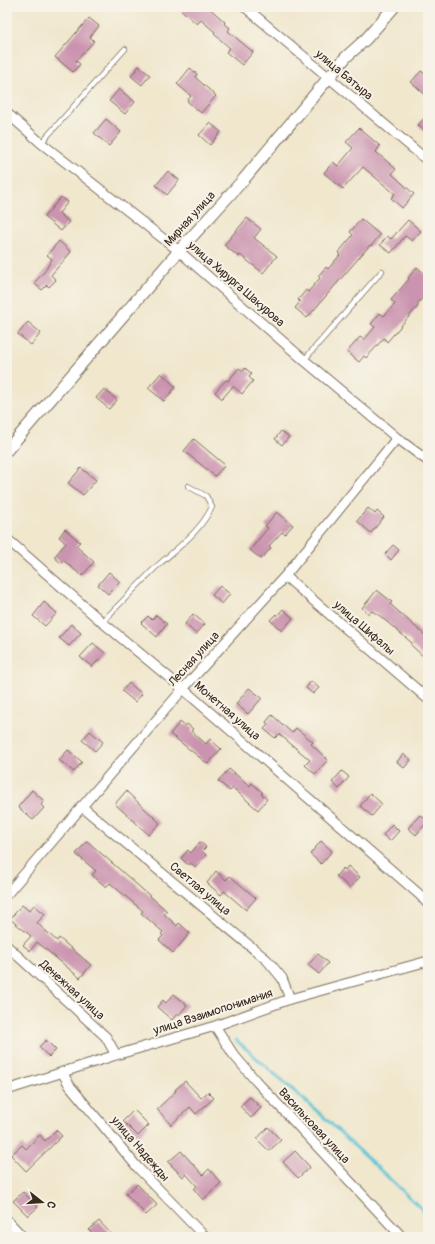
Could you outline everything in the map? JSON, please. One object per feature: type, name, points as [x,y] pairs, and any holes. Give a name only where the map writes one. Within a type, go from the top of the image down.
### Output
[{"type":"street","name":"улица Батыра","points":[[245,7],[428,161]]},
{"type":"street","name":"Мирная улица","points":[[7,450],[179,251],[244,179],[346,57],[366,40],[394,7]]},
{"type":"street","name":"улица Хирурга Шакурова","points":[[7,113],[41,143],[179,251],[304,360],[398,438],[427,457]]},
{"type":"street","name":"Лесная улица","points":[[7,894],[183,689],[285,576],[398,438]]},
{"type":"street","name":"Монетная улица","points":[[7,539],[102,622],[183,689],[420,895],[428,904]]},
{"type":"street","name":"улица Шифалы","points":[[285,576],[428,699]]},
{"type":"street","name":"Светлая улица","points":[[81,806],[267,960],[282,978],[290,1000]]},
{"type":"street","name":"Денежная улица","points":[[7,946],[106,1037],[116,1055]]},
{"type":"street","name":"улица Взаимопонимания","points":[[7,1090],[116,1055],[216,1026],[290,1000],[428,961]]},
{"type":"street","name":"Васильковая улица","points":[[216,1026],[232,1054],[402,1237]]},
{"type":"street","name":"улица Надежды","points":[[62,1072],[70,1086],[138,1168],[205,1237]]},
{"type":"street","points":[[7,1220],[23,1237]]},
{"type":"lane","points":[[41,143],[125,49]]},
{"type":"lane","points":[[304,360],[382,271]]},
{"type":"lane","points":[[102,622],[156,568],[195,533],[210,511],[212,507],[206,496],[188,486]]},
{"type":"building","points":[[178,7],[208,7],[230,28],[228,31],[253,52],[242,65],[226,52],[230,48],[214,34],[215,32],[201,20],[197,24]]},
{"type":"building","points":[[89,18],[99,26],[90,37],[94,41],[76,61],[80,64],[73,72],[55,57]]},
{"type":"building","points":[[139,66],[150,75],[142,85],[131,76]]},
{"type":"building","points":[[190,68],[197,74],[195,77],[216,96],[201,113],[187,101],[191,96],[177,84]]},
{"type":"building","points":[[421,71],[428,76],[428,97],[411,82]]},
{"type":"building","points":[[119,89],[135,102],[125,114],[109,101]]},
{"type":"building","points":[[428,114],[428,134],[418,125]]},
{"type":"building","points":[[106,119],[121,132],[109,146],[94,133]]},
{"type":"building","points":[[210,123],[221,132],[210,145],[199,135]]},
{"type":"building","points":[[359,128],[380,146],[376,152],[396,169],[392,174],[414,194],[402,208],[391,198],[395,194],[363,167],[343,189],[324,173],[333,162],[338,166],[353,148],[346,142]]},
{"type":"building","points":[[168,171],[179,180],[167,195],[156,185]]},
{"type":"building","points":[[61,197],[68,202],[59,213],[69,222],[61,231],[44,217]]},
{"type":"building","points":[[247,218],[261,229],[254,238],[277,256],[263,273],[240,255],[239,257],[224,245]]},
{"type":"building","points":[[361,219],[380,235],[307,318],[295,308],[300,302],[298,300],[306,290],[308,292],[320,278],[318,276],[326,267],[328,269],[340,255],[338,253],[353,235],[350,232]]},
{"type":"building","points":[[408,220],[421,231],[412,241],[405,236],[391,253],[380,245],[387,236],[391,239]]},
{"type":"building","points":[[59,241],[71,252],[51,275],[56,280],[49,287],[47,285],[42,290],[34,283],[45,271],[52,259],[47,255]]},
{"type":"building","points":[[417,267],[428,277],[428,292],[417,304],[419,305],[387,342],[384,338],[366,358],[364,356],[359,362],[347,352],[360,337],[364,340],[375,327],[371,324],[380,313],[384,316],[395,304],[391,300]]},
{"type":"building","points":[[28,322],[41,333],[31,345],[18,334]]},
{"type":"building","points":[[239,368],[243,371],[245,368],[252,374],[249,377],[253,381],[242,394],[233,386],[222,399],[215,392],[226,380],[228,381]]},
{"type":"building","points":[[161,373],[176,387],[164,401],[148,388]]},
{"type":"building","points":[[104,389],[117,400],[109,409],[96,398]]},
{"type":"building","points":[[281,431],[289,437],[282,445],[275,439]]},
{"type":"building","points":[[194,439],[225,465],[215,476],[184,451]]},
{"type":"building","points":[[81,468],[96,480],[83,495],[68,483]]},
{"type":"building","points":[[368,508],[375,514],[377,511],[384,517],[371,533],[357,521]]},
{"type":"building","points":[[277,512],[293,525],[285,534],[282,532],[269,546],[271,548],[261,559],[250,550],[268,528],[265,526]]},
{"type":"building","points":[[65,529],[80,542],[76,546],[94,562],[82,576],[63,560],[61,563],[54,557],[66,543],[59,537]]},
{"type":"building","points":[[393,545],[399,550],[391,560],[385,554]]},
{"type":"building","points":[[109,572],[120,582],[108,594],[98,585]]},
{"type":"building","points":[[220,586],[230,594],[222,604],[212,595]]},
{"type":"building","points":[[377,590],[392,602],[390,604],[428,638],[428,652],[424,657],[411,645],[412,643],[380,616],[372,611],[369,614],[362,608]]},
{"type":"building","points":[[44,602],[57,613],[45,626],[33,616]]},
{"type":"building","points":[[283,609],[293,618],[282,631],[270,620],[276,614],[277,616]]},
{"type":"building","points":[[193,614],[205,624],[196,634],[185,624]]},
{"type":"building","points":[[156,615],[167,624],[157,637],[141,623],[148,616],[152,620]]},
{"type":"building","points":[[71,624],[81,633],[69,646],[59,638]]},
{"type":"building","points":[[93,643],[105,653],[92,667],[80,657]]},
{"type":"building","points":[[311,681],[319,688],[313,694],[306,688]]},
{"type":"building","points":[[129,683],[142,694],[135,702],[122,691]]},
{"type":"building","points":[[249,688],[262,698],[248,714],[236,704]]},
{"type":"building","points":[[272,715],[292,733],[296,728],[313,742],[311,744],[328,760],[315,774],[305,765],[310,760],[279,734],[275,738],[264,729],[268,725],[266,722]]},
{"type":"building","points":[[180,722],[185,726],[187,724],[193,729],[191,731],[206,744],[210,739],[221,749],[208,764],[170,734]]},
{"type":"building","points":[[90,731],[103,742],[95,751],[82,740]]},
{"type":"building","points":[[68,750],[82,762],[74,772],[59,760]]},
{"type":"building","points":[[403,754],[411,760],[404,768],[397,762]]},
{"type":"building","points":[[229,769],[250,786],[252,783],[263,793],[261,794],[267,799],[258,810],[233,788],[230,791],[218,781]]},
{"type":"building","points":[[342,771],[349,777],[339,789],[332,782]]},
{"type":"building","points":[[32,790],[44,801],[41,805],[44,808],[33,820],[18,807]]},
{"type":"building","points":[[126,791],[160,823],[149,835],[115,804]]},
{"type":"building","points":[[370,793],[382,804],[372,816],[360,806]]},
{"type":"building","points":[[420,815],[428,821],[416,835],[408,828]]},
{"type":"building","points":[[392,824],[399,831],[390,841],[383,835]]},
{"type":"building","points":[[87,841],[167,911],[164,914],[177,926],[179,923],[190,933],[173,953],[159,940],[163,936],[161,934],[163,932],[141,913],[143,911],[110,883],[106,887],[92,875],[96,871],[76,854]]},
{"type":"building","points":[[321,841],[332,851],[321,864],[310,854]]},
{"type":"building","points":[[200,842],[206,847],[202,851],[206,855],[196,867],[192,864],[187,864],[181,858],[188,850],[191,853]]},
{"type":"building","points":[[348,866],[360,877],[350,888],[336,876],[343,868],[345,870]]},
{"type":"building","points":[[216,871],[226,880],[230,876],[256,898],[246,910],[224,891],[221,895],[207,883]]},
{"type":"building","points":[[22,905],[29,911],[34,905],[45,914],[37,923],[57,941],[59,938],[91,965],[80,978],[37,942],[30,951],[23,945],[31,936],[10,919]]},
{"type":"building","points":[[318,954],[328,963],[319,974],[308,965]]},
{"type":"building","points":[[174,994],[187,1005],[179,1015],[177,1014],[172,1020],[157,1007],[163,1000],[166,1003]]},
{"type":"building","points":[[46,1040],[56,1050],[49,1057],[39,1047]]},
{"type":"building","points":[[185,1081],[201,1098],[208,1092],[214,1098],[196,1114],[190,1107],[171,1125],[157,1109]]},
{"type":"building","points":[[250,1097],[261,1108],[251,1118],[240,1106]]},
{"type":"building","points":[[134,1110],[149,1125],[138,1136],[123,1121]]},
{"type":"building","points":[[268,1127],[281,1140],[269,1151],[257,1139]]},
{"type":"building","points":[[56,1130],[62,1136],[26,1171],[11,1155],[22,1145],[26,1149],[40,1135],[45,1141]]},
{"type":"building","points":[[181,1151],[203,1175],[209,1169],[221,1183],[203,1200],[194,1189],[197,1186],[186,1174],[183,1177],[168,1162]]},
{"type":"building","points":[[295,1151],[310,1167],[298,1178],[283,1162]]},
{"type":"building","points":[[137,1184],[157,1205],[146,1215],[126,1194]]},
{"type":"building","points":[[23,1192],[38,1207],[28,1216],[13,1201]]},
{"type":"building","points":[[99,1221],[114,1237],[96,1237],[89,1230]]},
{"type":"waterway","points":[[236,1040],[326,1119],[428,1215]]}]
